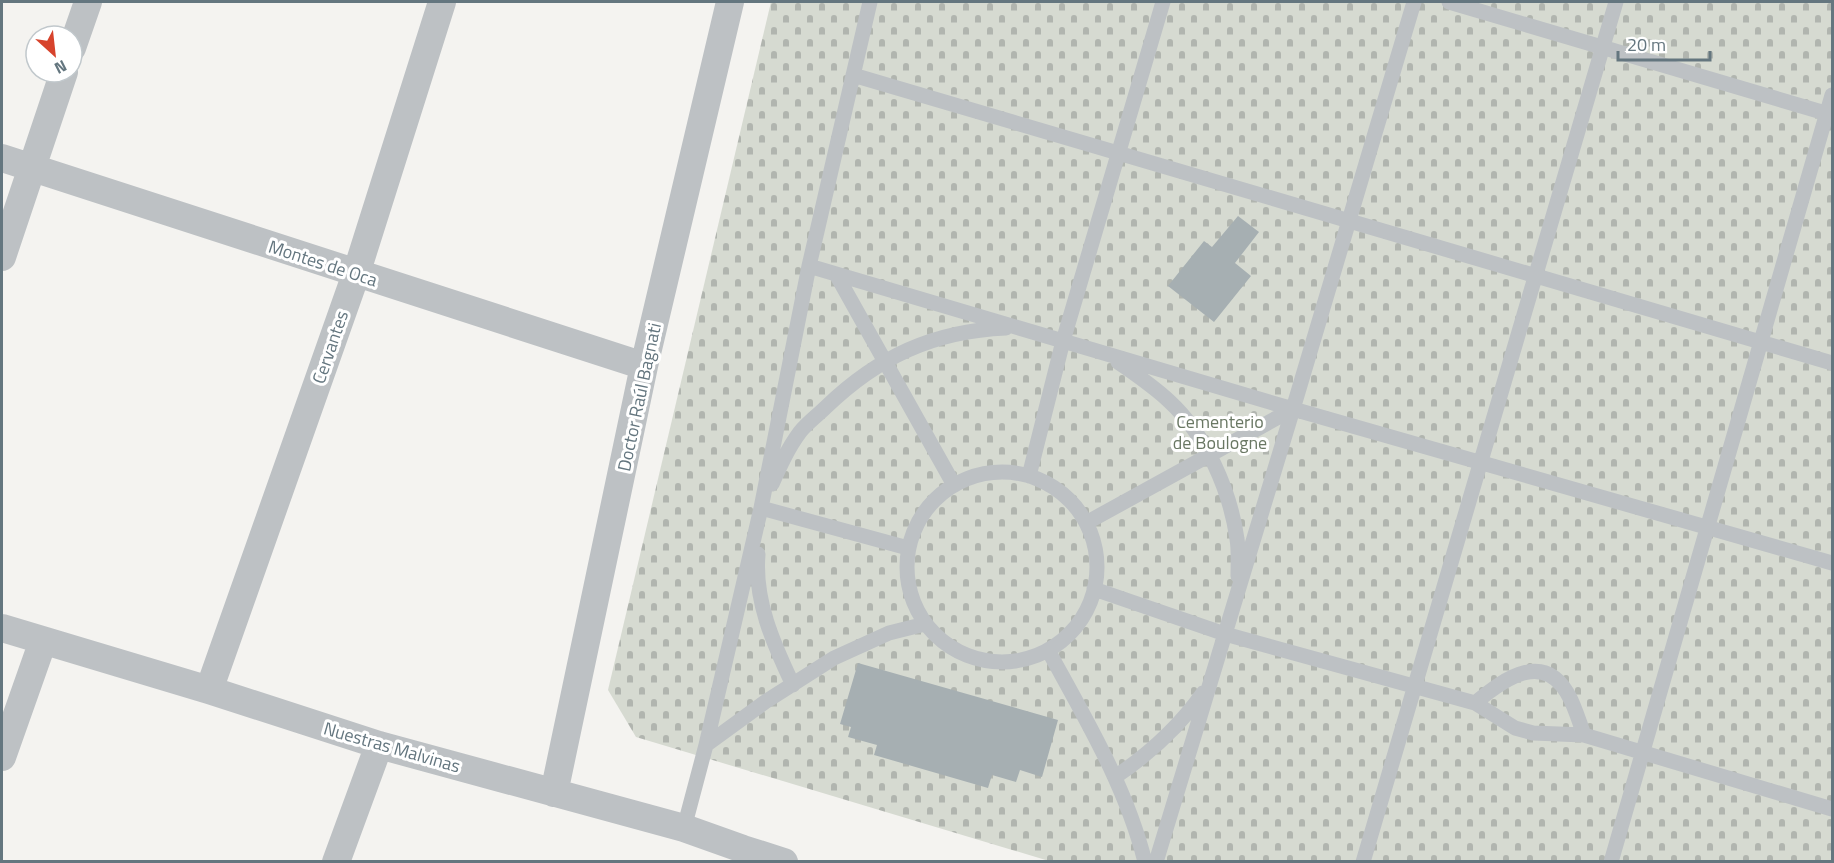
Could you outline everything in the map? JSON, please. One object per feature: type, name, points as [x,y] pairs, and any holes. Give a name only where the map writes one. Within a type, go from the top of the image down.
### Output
[{"type":"street","points":[[80,24],[88,2]]},
{"type":"street","name":"Cervantes","points":[[209,690],[356,274],[442,2]]},
{"type":"street","name":"Doctor Raúl Bagnati","points":[[554,793],[644,366],[730,2]]},
{"type":"street","points":[[2,257],[60,84]]},
{"type":"street","name":"Montes de Oca","points":[[2,158],[644,366]]},
{"type":"street","name":"Nuestras Malvinas","points":[[2,628],[209,690],[379,745],[684,828],[742,855],[784,861]]},
{"type":"street","points":[[2,757],[44,642]]},
{"type":"street","points":[[336,861],[379,745]]},
{"type":"lane","points":[[684,828],[706,745],[761,508],[809,266],[870,2]]},
{"type":"lane","points":[[1029,476],[1063,342],[1163,2]]},
{"type":"lane","points":[[1156,861],[1414,2]]},
{"type":"lane","points":[[1449,2],[1830,114]]},
{"type":"lane","points":[[1363,861],[1616,2]]},
{"type":"lane","points":[[853,75],[1833,363]]},
{"type":"lane","points":[[1611,861],[1761,342],[1830,114],[1833,95]]},
{"type":"lane","points":[[809,266],[1293,409],[1833,563]]},
{"type":"lane","points":[[836,274],[954,485]]},
{"type":"lane","points":[[793,685],[776,648],[763,609],[757,570],[761,508],[782,461],[801,431],[848,386],[885,361],[914,347],[957,334],[976,330],[1018,328]]},
{"type":"lane","points":[[1108,354],[1171,402],[1194,430],[1209,455],[1221,478],[1237,539],[1239,588]]},
{"type":"lane","points":[[1086,523],[1293,409]]},
{"type":"lane","points":[[1004,472],[1029,476],[1052,487],[1072,503],[1086,523],[1094,544],[1097,566],[1094,589],[1080,620],[1069,634],[1048,650],[1023,660],[995,662],[969,656],[945,643],[925,624],[912,601],[906,575],[908,548],[917,523],[933,501],[954,485],[978,475],[1004,472]]},
{"type":"lane","points":[[761,508],[908,548]]},
{"type":"lane","points":[[1094,589],[1225,633],[1475,703],[1515,728],[1533,733],[1584,735],[1833,809]]},
{"type":"lane","points":[[706,745],[765,702],[834,658],[889,633],[925,624]]},
{"type":"lane","points":[[1048,650],[1115,777],[1138,832],[1145,861]]},
{"type":"lane","points":[[1475,703],[1513,676],[1531,670],[1547,674],[1559,683],[1570,698],[1584,735]]},
{"type":"lane","points":[[1115,777],[1140,760],[1168,734],[1189,712],[1211,680]]},
{"type":"green space","name":"Cementerio de Boulogne","points":[[771,2],[1832,2],[1832,861],[1049,861],[636,737],[608,690]]},
{"type":"building","points":[[1238,216],[1259,232],[1235,263],[1251,276],[1214,322],[1168,286],[1204,241],[1212,247]]},
{"type":"building","points":[[858,663],[1058,720],[1042,777],[1020,770],[1016,782],[992,775],[988,788],[874,755],[877,745],[848,737],[851,727],[840,724]]}]
